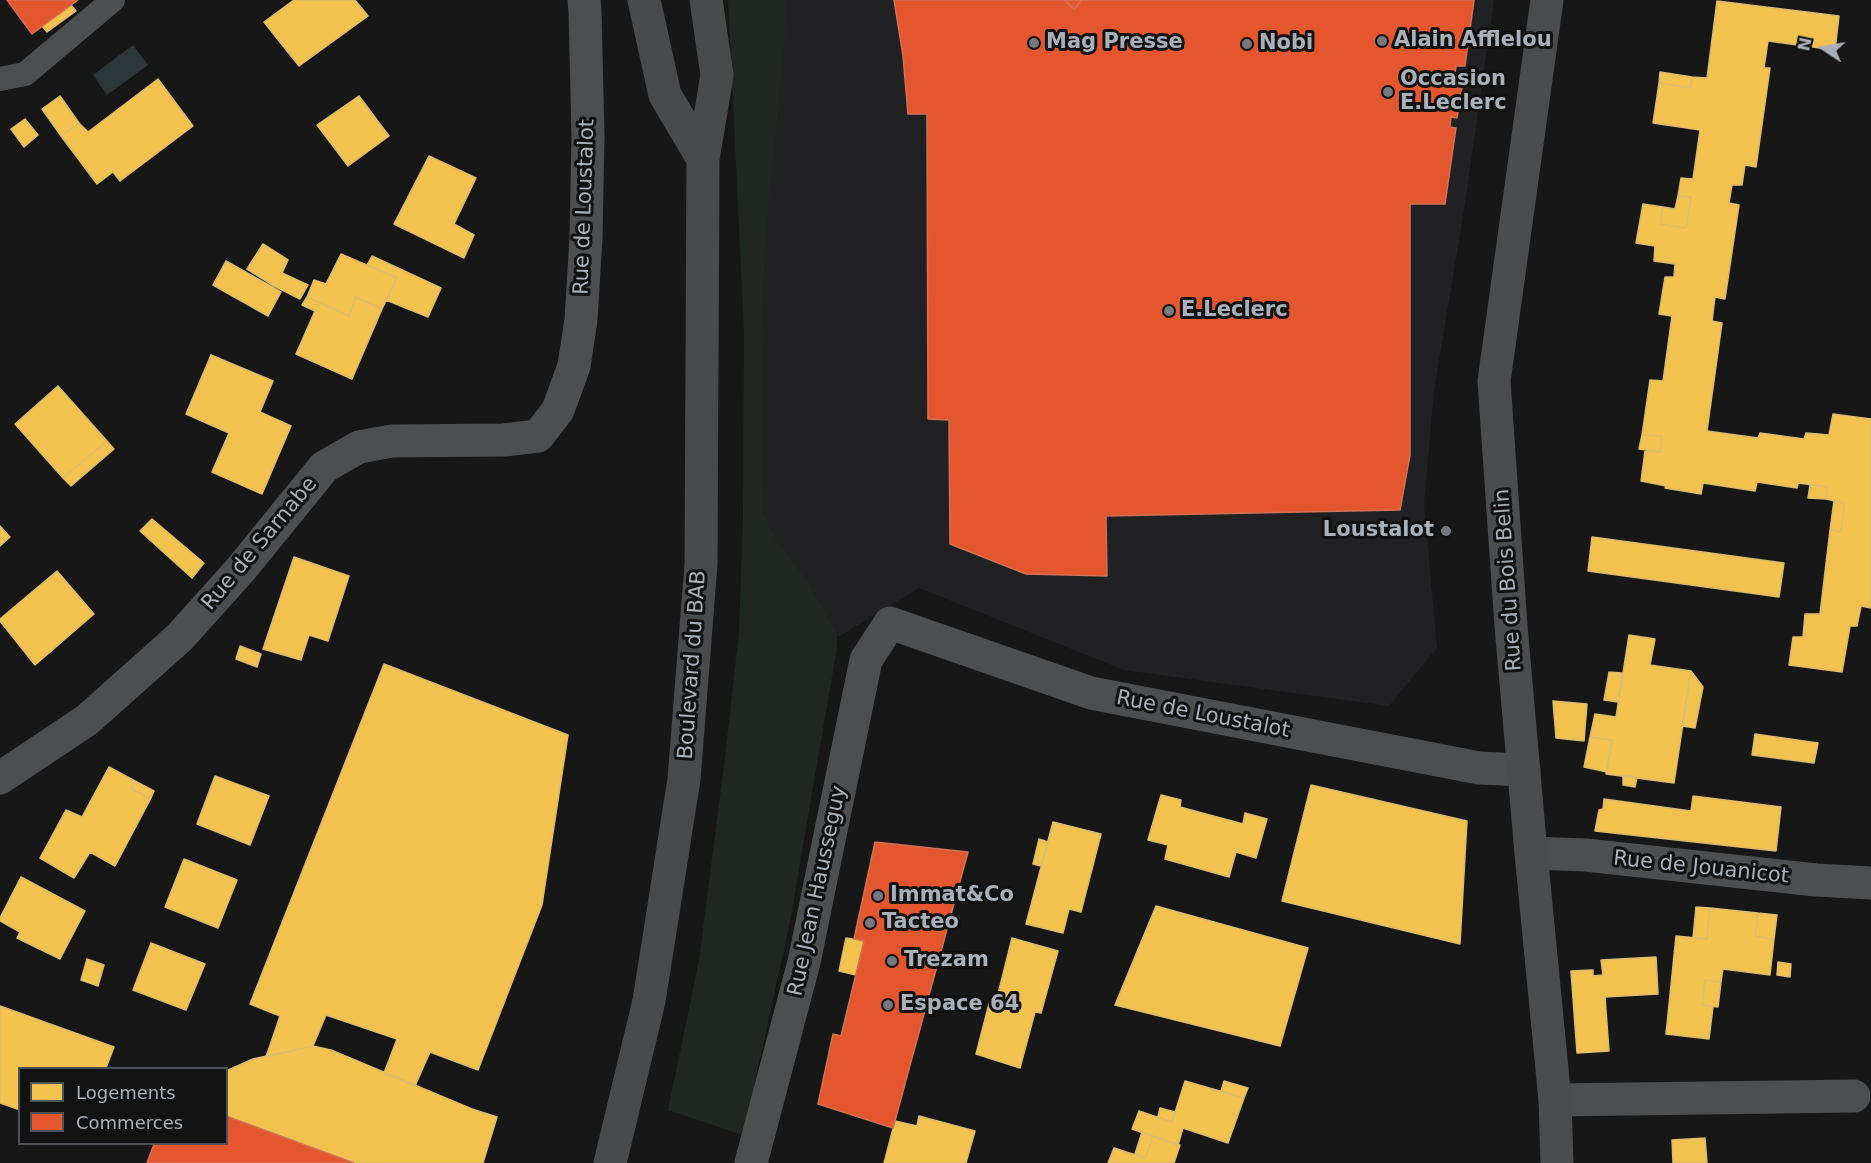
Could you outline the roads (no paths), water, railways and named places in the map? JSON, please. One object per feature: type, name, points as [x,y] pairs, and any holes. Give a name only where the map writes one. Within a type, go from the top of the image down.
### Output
[{"type":"main road","points":[[644,0],[665,95],[703,159]]},
{"type":"main road","name":"Boulevard du BAB","points":[[610,1163],[649,1001],[684,779],[701,564],[703,159],[717,75],[706,0]]},
{"type":"street","name":"Rue de Loustalot","points":[[558,410],[574,366],[581,320],[586,238],[588,136],[584,0]]},
{"type":"street","name":"Rue du Bois Belin","points":[[1547,0],[1494,381],[1510,614],[1555,1100],[1557,1163]]},
{"type":"street","name":"Rue de Sarnabe","points":[[0,778],[87,720],[180,637],[242,569],[324,467],[359,447],[392,441],[504,440],[538,436],[558,410]]},
{"type":"street","name":"Rue de Loustalot","points":[[890,623],[1091,693],[1479,768],[1524,770]]},
{"type":"street","name":"Rue Jean Hausseguy","points":[[751,1163],[804,962],[866,660],[890,623]]},
{"type":"street","name":"Rue de Jouanicot","points":[[1531,853],[1586,855],[1816,880],[1871,883]]},
{"type":"street","points":[[1555,1100],[1854,1096]]},
{"type":"lane","points":[[0,79],[25,74],[113,0]]},
{"type":"place","name":"Alain Afflelou","points":[[1382,41]]},
{"type":"place","name":"Mag Presse","points":[[1034,43]]},
{"type":"place","name":"Nobi","points":[[1247,44]]},
{"type":"place","name":"Occasion E.Leclerc","points":[[1388,92]]},
{"type":"place","name":"E.Leclerc","points":[[1169,311]]},
{"type":"place","name":"Loustalot","points":[[1446,531]]},
{"type":"place","name":"Immat&Co","points":[[878,896]]},
{"type":"place","name":"Tacteo","points":[[870,923]]},
{"type":"place","name":"Trezam","points":[[892,961]]},
{"type":"place","name":"Espace 64","points":[[888,1005]]}]
